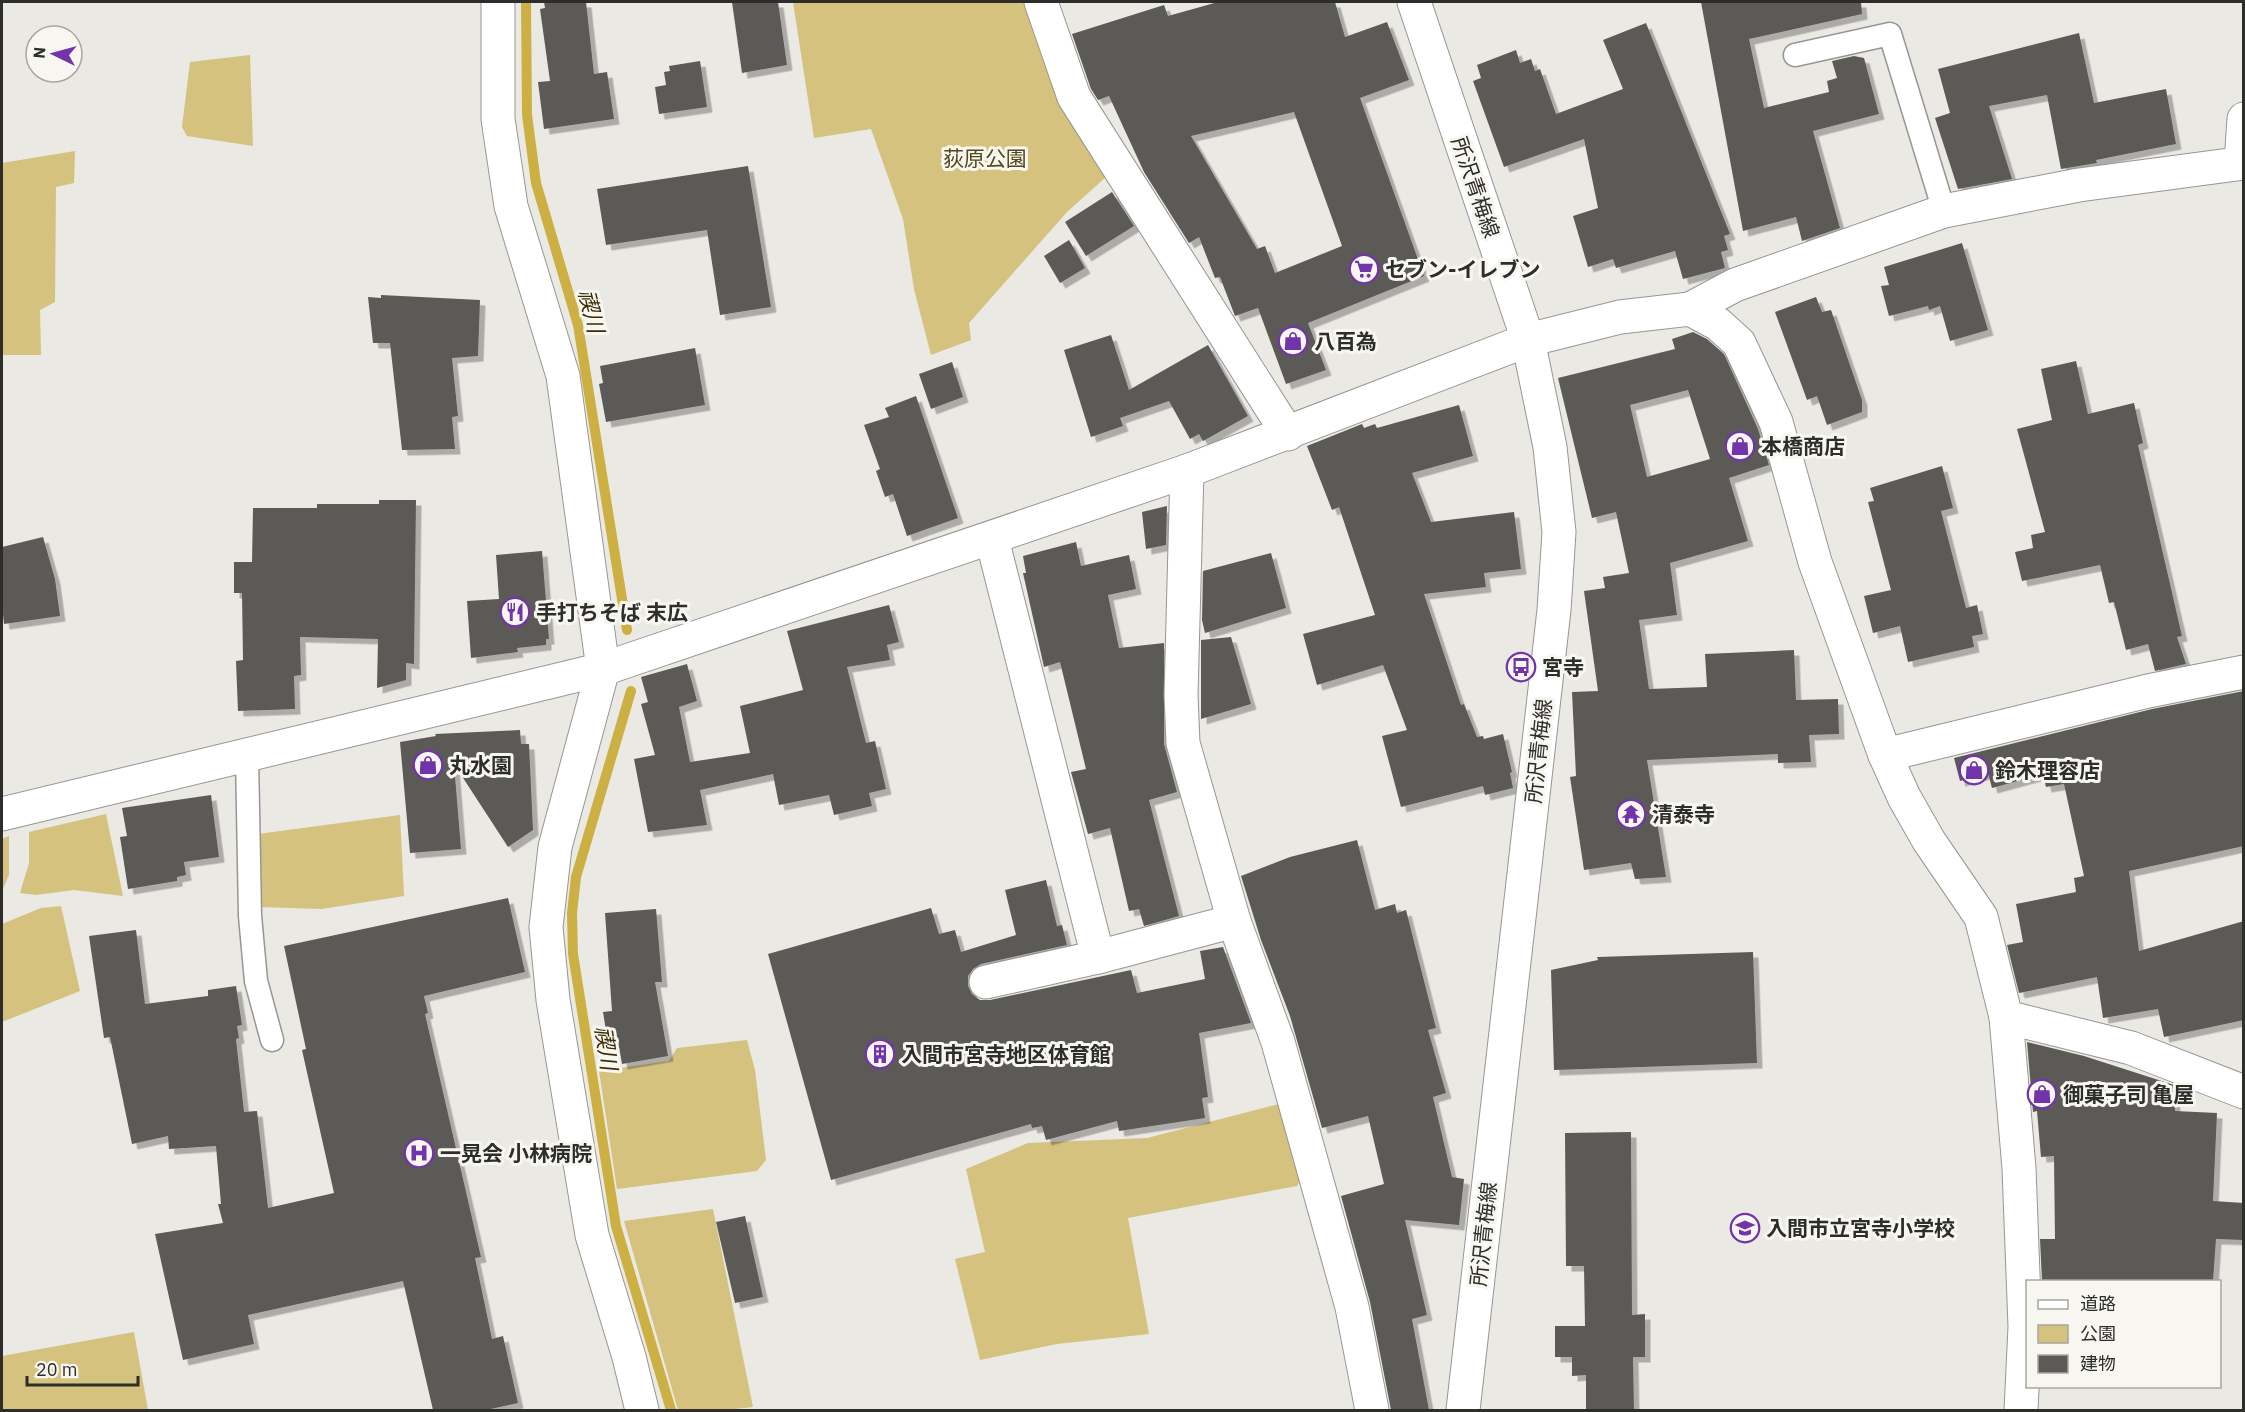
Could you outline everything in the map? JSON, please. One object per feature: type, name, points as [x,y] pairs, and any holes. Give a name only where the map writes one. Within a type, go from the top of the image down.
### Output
[{"type":"street","points":[[498,2],[498,119],[511,206],[563,376],[603,669],[555,848],[546,927],[552,1000],[592,1235],[629,1357],[642,1410]]},
{"type":"street","points":[[1041,2],[1074,97],[1288,434]]},
{"type":"street","name":"所沢青梅線","points":[[1414,2],[1528,340],[1550,447],[1559,532],[1554,610],[1463,1410]]},
{"type":"street","points":[[2,814],[603,669],[1187,471],[1528,340],[1620,317],[1690,309],[1735,285],[1944,211],[2079,185],[2242,163],[2244,120]]},
{"type":"street","points":[[1690,309],[1718,324],[1739,343],[1776,422],[1815,562],[1886,755],[1904,797],[1929,841],[1981,917],[2006,1017],[2019,1168],[2025,1327],[2021,1410]]},
{"type":"street","points":[[1187,471],[1181,695],[1183,743],[1234,921],[1281,1054],[1352,1307],[1372,1410]]},
{"type":"street","points":[[992,539],[1098,957]]},
{"type":"street","points":[[1886,755],[2148,691],[2244,672]]},
{"type":"street","points":[[986,982],[1098,957],[1234,921]]},
{"type":"street","points":[[2006,1017],[2131,1048],[2244,1092]]},
{"type":"lane","points":[[1795,55],[1890,34],[1944,211]]},
{"type":"lane","points":[[247,756],[250,916],[256,981],[272,1040]]},
{"type":"green space","name":"荻原公園","points":[[793,2],[1031,2],[1107,176],[1067,212],[969,323],[971,340],[931,355],[914,289],[903,219],[871,129],[814,138]]},
{"type":"green space","points":[[250,55],[253,146],[187,136],[182,127],[190,62]]},
{"type":"green space","points":[[75,151],[74,183],[56,187],[55,302],[40,310],[41,355],[2,355],[2,163]]},
{"type":"green space","points":[[106,814],[123,896],[74,890],[36,895],[20,893],[29,863],[29,832]]},
{"type":"green space","points":[[400,815],[404,896],[322,909],[260,907],[258,834]]},
{"type":"green space","points":[[9,836],[9,875],[2,891],[2,839]]},
{"type":"green space","points":[[61,906],[80,991],[2,1022],[2,924],[41,908]]},
{"type":"green space","points":[[747,1040],[755,1070],[766,1160],[757,1171],[617,1189],[599,1071],[669,1061],[677,1048]]},
{"type":"green space","points":[[1290,1101],[1308,1167],[1297,1186],[1128,1218],[1149,1334],[1057,1344],[980,1360],[955,1259],[985,1252],[966,1169],[1028,1143],[1147,1138]]},
{"type":"green space","points":[[713,1209],[753,1407],[727,1410],[678,1410],[624,1221]]},
{"type":"green space","points":[[134,1332],[148,1410],[2,1410],[2,1356]]},
{"type":"building","points":[[544,2],[586,2],[594,74],[607,72],[614,119],[544,129],[538,82],[550,81],[540,9],[545,8]]},
{"type":"building","points":[[732,2],[778,2],[787,65],[742,73]]},
{"type":"building","points":[[1218,2],[1335,2],[1345,37],[1387,22],[1409,80],[1360,98],[1424,276],[1308,323],[1326,370],[1286,384],[1258,308],[1235,316],[1220,277],[1215,278],[1199,237],[1189,243],[1144,172],[1109,96],[1098,100],[1091,89],[1072,34],[1164,5],[1168,16]],"holes":[[[1294,112],[1342,246],[1275,273],[1265,246],[1257,249],[1191,136]]]},
{"type":"building","points":[[1701,2],[1861,2],[1862,14],[1749,39],[1764,108],[1829,92],[1827,81],[1837,78],[1832,61],[1854,56],[1864,58],[1879,114],[1813,131],[1840,228],[1802,241],[1796,217],[1743,231]]},
{"type":"building","points":[[1646,23],[1730,234],[1724,236],[1728,250],[1721,252],[1725,268],[1683,279],[1675,251],[1616,268],[1613,259],[1588,267],[1573,216],[1598,208],[1584,139],[1504,167],[1473,81],[1481,78],[1477,65],[1516,50],[1520,63],[1531,59],[1535,71],[1540,69],[1556,114],[1623,89],[1603,40]]},
{"type":"building","points":[[2079,33],[2094,103],[2166,89],[2176,144],[2061,169],[2047,95],[1989,106],[2012,179],[1958,189],[1935,118],[1950,113],[1938,69]]},
{"type":"building","points":[[700,61],[707,107],[659,114],[655,87],[666,85],[664,72],[670,71],[669,66]]},
{"type":"building","points":[[748,166],[771,307],[720,315],[707,230],[606,245],[597,189]]},
{"type":"building","points":[[1112,192],[1134,226],[1086,256],[1065,222]]},
{"type":"building","points":[[1069,240],[1085,268],[1060,283],[1044,256]]},
{"type":"building","points":[[1962,243],[1988,330],[1950,341],[1940,306],[1929,310],[1928,306],[1889,316],[1881,286],[1889,285],[1884,267]]},
{"type":"building","points":[[381,295],[480,300],[478,356],[452,358],[458,416],[452,417],[455,449],[402,450],[390,343],[373,343],[368,297],[381,298]]},
{"type":"building","points":[[1816,297],[1822,312],[1831,310],[1862,400],[1862,412],[1827,425],[1817,396],[1807,400],[1775,312]]},
{"type":"building","points":[[1693,332],[1707,339],[1724,354],[1758,429],[1769,465],[1729,478],[1748,541],[1670,563],[1677,615],[1639,620],[1649,689],[1707,687],[1705,654],[1794,650],[1796,700],[1838,699],[1839,734],[1809,735],[1811,762],[1778,763],[1778,754],[1647,760],[1666,877],[1635,879],[1631,863],[1584,870],[1570,777],[1576,776],[1572,692],[1598,691],[1584,591],[1605,588],[1603,577],[1629,573],[1616,512],[1592,518],[1558,378],[1675,349],[1672,339]],"holes":[[[1688,390],[1710,459],[1647,477],[1630,405]]]},
{"type":"building","points":[[1111,335],[1129,390],[1208,345],[1248,416],[1203,441],[1199,434],[1190,439],[1169,401],[1120,418],[1123,426],[1091,437],[1064,350]]},
{"type":"building","points":[[695,348],[705,405],[606,422],[599,384],[603,383],[600,366]]},
{"type":"building","points":[[2076,361],[2088,414],[2134,403],[2143,443],[2138,445],[2182,636],[2177,637],[2186,664],[2155,671],[2148,644],[2126,650],[2114,602],[2109,603],[2100,565],[2022,581],[2015,552],[2033,548],[2031,535],[2045,532],[2017,429],[2052,420],[2041,369]]},
{"type":"building","points":[[952,362],[963,397],[931,409],[919,374]]},
{"type":"building","points":[[916,396],[958,518],[907,536],[893,494],[885,497],[876,471],[880,469],[864,425],[889,417],[885,408]]},
{"type":"building","points":[[1459,405],[1473,456],[1412,473],[1431,522],[1514,512],[1521,569],[1484,573],[1486,587],[1424,594],[1461,705],[1464,704],[1477,737],[1483,736],[1484,739],[1503,734],[1512,772],[1510,773],[1513,788],[1485,795],[1483,786],[1401,807],[1382,736],[1407,730],[1383,665],[1317,685],[1303,634],[1375,615],[1339,507],[1332,510],[1307,446],[1362,424],[1364,428],[1375,424],[1377,428]]},
{"type":"building","points":[[1942,466],[1953,508],[1941,511],[1966,608],[1977,605],[1983,634],[1972,636],[1974,647],[1908,662],[1900,626],[1873,633],[1864,596],[1891,590],[1868,502],[1874,501],[1870,488]]},
{"type":"building","points":[[379,500],[416,500],[414,664],[406,663],[406,680],[377,688],[378,639],[300,637],[301,675],[294,676],[295,709],[238,711],[236,661],[243,660],[242,593],[234,593],[234,562],[252,562],[253,508],[317,508],[317,504],[379,504]]},
{"type":"building","points":[[1167,506],[1166,545],[1146,549],[1142,512]]},
{"type":"building","points":[[43,537],[55,579],[60,616],[4,624],[2,547]]},
{"type":"building","points":[[1076,542],[1081,566],[1129,555],[1136,589],[1108,595],[1119,648],[1164,643],[1164,744],[1177,792],[1149,800],[1179,916],[1144,926],[1139,909],[1129,911],[1110,828],[1088,834],[1071,772],[1086,769],[1060,662],[1044,667],[1023,573],[1026,573],[1023,556]]},
{"type":"building","points":[[542,551],[549,639],[546,639],[546,645],[517,648],[518,652],[471,658],[467,601],[499,599],[496,555]]},
{"type":"building","points":[[1271,553],[1286,608],[1205,633],[1202,620],[1203,571]]},
{"type":"building","points":[[889,605],[899,642],[887,645],[890,660],[847,667],[866,743],[875,741],[886,789],[869,793],[872,806],[834,815],[829,795],[779,805],[773,774],[700,790],[707,825],[648,832],[634,759],[655,755],[641,704],[648,702],[641,677],[687,664],[697,701],[679,707],[690,762],[750,753],[740,706],[803,690],[787,631]]},
{"type":"building","points":[[1231,637],[1251,704],[1201,719],[1201,640]]},
{"type":"building","points":[[2244,691],[2244,846],[2129,871],[2139,951],[2244,921],[2244,1020],[2164,1037],[2158,1009],[2103,1018],[2097,977],[2019,993],[2007,945],[2023,942],[2016,904],[2076,892],[2074,878],[2084,876],[2064,784],[2046,787],[2043,774],[1992,788],[1988,773],[1960,781],[1954,758],[2152,709]]},
{"type":"building","points":[[520,730],[521,744],[529,744],[533,830],[508,847],[454,764],[461,849],[410,853],[400,742],[436,736],[435,734]]},
{"type":"building","points":[[211,795],[219,857],[184,862],[186,875],[177,877],[177,881],[128,889],[120,837],[127,836],[122,808]]},
{"type":"building","points":[[1357,840],[1375,910],[1395,904],[1397,913],[1406,910],[1436,1028],[1428,1030],[1446,1093],[1433,1097],[1452,1177],[1464,1179],[1459,1225],[1405,1220],[1427,1315],[1412,1319],[1429,1410],[1391,1410],[1370,1302],[1341,1196],[1384,1184],[1368,1116],[1322,1128],[1290,1016],[1261,940],[1241,876],[1290,857]]},
{"type":"building","points":[[1046,880],[1057,926],[1062,925],[1067,945],[981,964],[968,976],[968,986],[972,994],[980,1000],[990,1000],[1131,970],[1137,993],[1205,979],[1200,951],[1223,947],[1251,1023],[1199,1033],[1208,1097],[1202,1098],[1205,1118],[1119,1131],[1117,1121],[1046,1140],[1042,1126],[1032,1128],[1031,1124],[831,1180],[768,954],[931,908],[939,934],[955,930],[961,952],[1016,935],[1005,890]]},
{"type":"building","points":[[508,898],[525,972],[424,996],[428,1013],[425,1014],[481,1257],[475,1258],[492,1339],[503,1336],[518,1403],[486,1410],[433,1410],[403,1281],[248,1315],[254,1344],[183,1360],[155,1234],[223,1223],[218,1204],[221,1204],[216,1146],[169,1149],[168,1136],[132,1144],[110,1037],[104,1038],[89,936],[136,930],[145,1004],[208,996],[208,990],[236,986],[242,1025],[237,1026],[239,1038],[236,1039],[244,1112],[257,1111],[268,1208],[334,1193],[302,1050],[306,1049],[284,946]]},
{"type":"building","points":[[656,909],[662,982],[655,982],[668,1056],[622,1064],[618,1041],[608,1043],[603,1012],[612,1011],[605,913]]},
{"type":"building","points":[[1753,952],[1757,1063],[1554,1070],[1551,970],[1598,960],[1597,957]]},
{"type":"building","points":[[2027,1042],[2084,1056],[2174,1085],[2175,1111],[2217,1113],[2213,1201],[2244,1203],[2244,1240],[2216,1239],[2213,1280],[2042,1280],[2040,1239],[2055,1239],[2054,1156],[2041,1157],[2037,1111],[2033,1112]]},
{"type":"building","points":[[1631,1132],[1632,1315],[1645,1314],[1645,1357],[1633,1357],[1634,1410],[1586,1410],[1586,1375],[1572,1376],[1572,1357],[1555,1357],[1555,1326],[1585,1326],[1584,1266],[1566,1266],[1565,1133]]},
{"type":"building","points":[[745,1216],[763,1297],[735,1303],[716,1222]]},
{"type":"waterway","name":"禊川","points":[[526,2],[527,115],[536,183],[578,325],[627,630]]},
{"type":"waterway","name":"禊川","points":[[631,691],[576,877],[572,913],[573,954],[616,1226],[671,1410]]},
{"type":"place","name":"セブン-イレブン","points":[[1364,269]]},
{"type":"place","name":"八百為","points":[[1293,341]]},
{"type":"place","name":"本橋商店","points":[[1740,446]]},
{"type":"place","name":"手打ちそば 末広","points":[[515,612]]},
{"type":"place","name":"宮寺","points":[[1521,667]]},
{"type":"place","name":"丸水園","points":[[428,765]]},
{"type":"place","name":"鈴木理容店","points":[[1974,770]]},
{"type":"place","name":"清泰寺","points":[[1631,814]]},
{"type":"place","name":"入間市宮寺地区体育館","points":[[880,1054]]},
{"type":"place","name":"御菓子司 亀屋","points":[[2042,1094]]},
{"type":"place","name":"一晃会 小林病院","points":[[419,1153]]},
{"type":"place","name":"入間市立宮寺小学校","points":[[1745,1228]]}]
